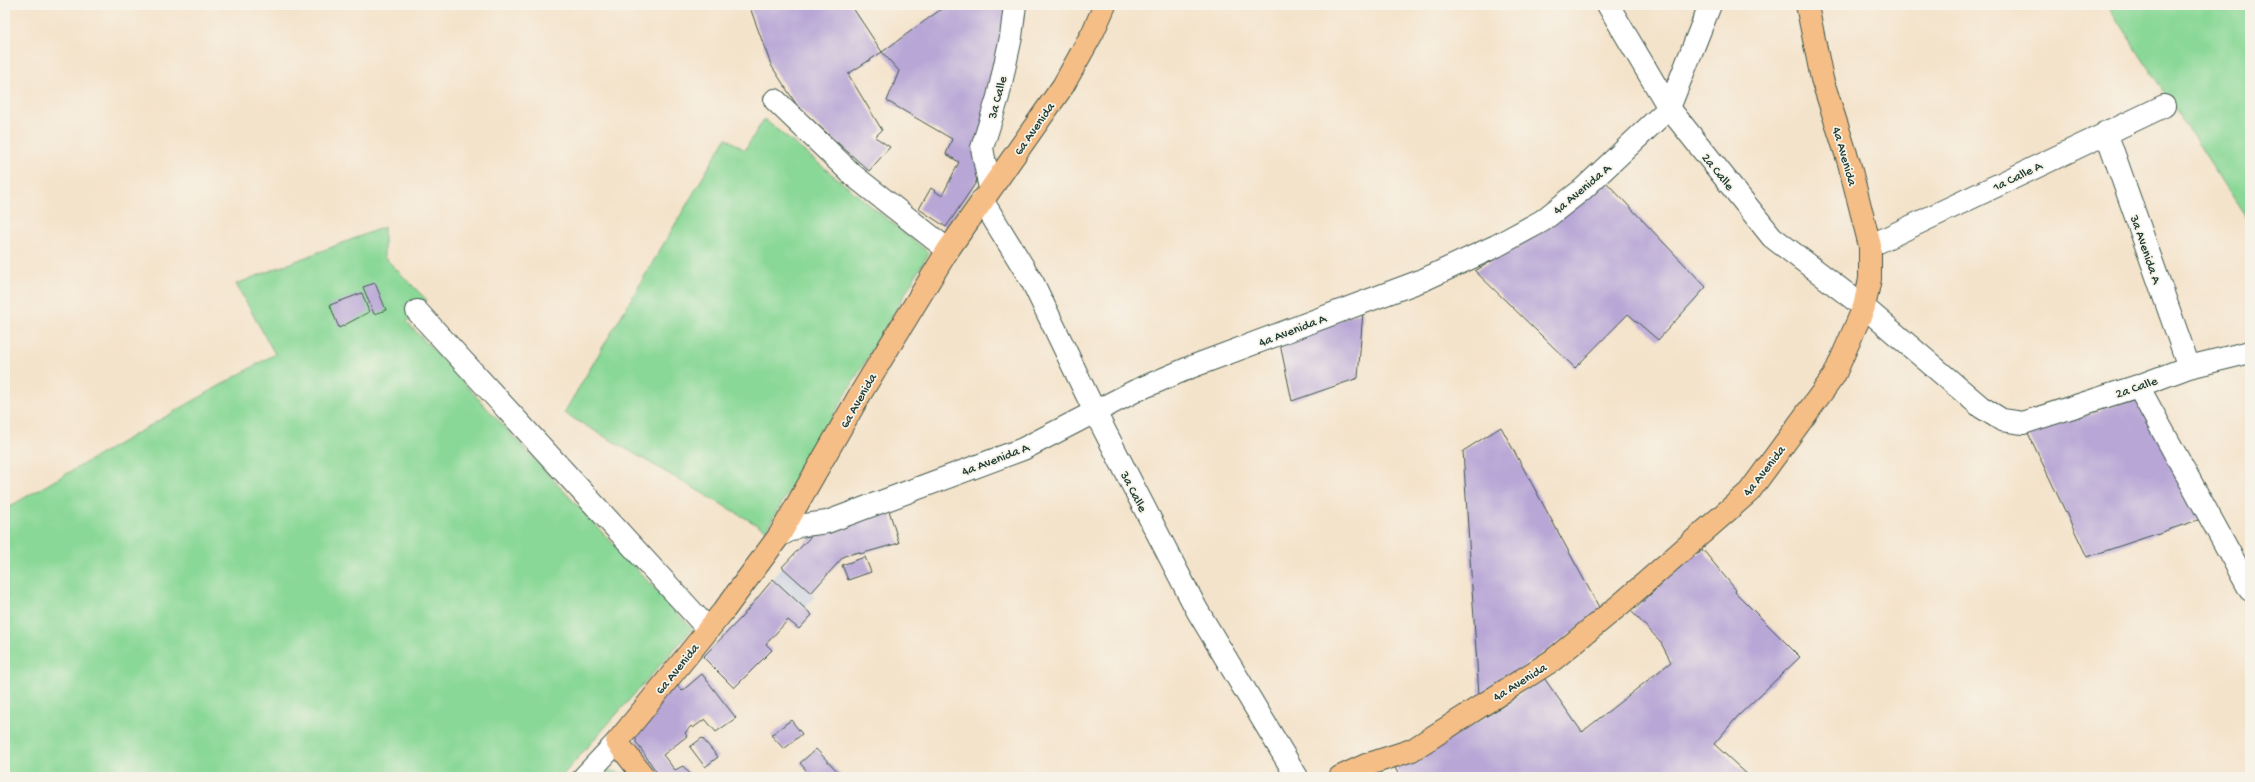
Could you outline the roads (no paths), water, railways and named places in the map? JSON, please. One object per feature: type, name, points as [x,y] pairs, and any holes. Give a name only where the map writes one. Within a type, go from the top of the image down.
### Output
[{"type":"main road","name":"6a Avenida","points":[[617,742],[708,629],[779,536],[858,396],[948,250],[1063,86],[1093,32],[1105,5]]},
{"type":"main road","name":"4a Avenida","points":[[1340,777],[1366,765],[1412,750],[1554,660],[1622,603],[1749,492],[1834,376],[1864,307],[1870,279],[1870,246],[1848,163],[1822,79],[1807,5]]},
{"type":"main road","points":[[617,742],[644,777]]},
{"type":"street","name":"3a Calle","points":[[1014,5],[1011,37],[998,97],[982,148],[986,195],[1033,283],[1095,412],[1197,610],[1297,777]]},
{"type":"street","name":"2a Calle","points":[[1608,5],[1669,108],[1772,237],[1864,307],[1981,407],[2002,420],[2023,423],[2138,386],[2189,367],[2250,352]]},
{"type":"street","name":"4a Avenida A","points":[[779,536],[798,526],[827,522],[1023,449],[1095,412],[1191,368],[1423,280],[1496,246],[1542,221],[1583,189],[1669,108],[1710,5]]},
{"type":"street","points":[[775,100],[854,176],[948,250]]},
{"type":"street","name":"1a Calle A","points":[[1870,246],[2106,132],[2164,106]]},
{"type":"street","name":"3a Avenida A","points":[[2106,132],[2189,367]]},
{"type":"street","points":[[417,311],[708,629]]},
{"type":"street","points":[[2138,386],[2250,590]]},
{"type":"street","name":"6a Avenida","points":[[584,777],[617,742]]}]
